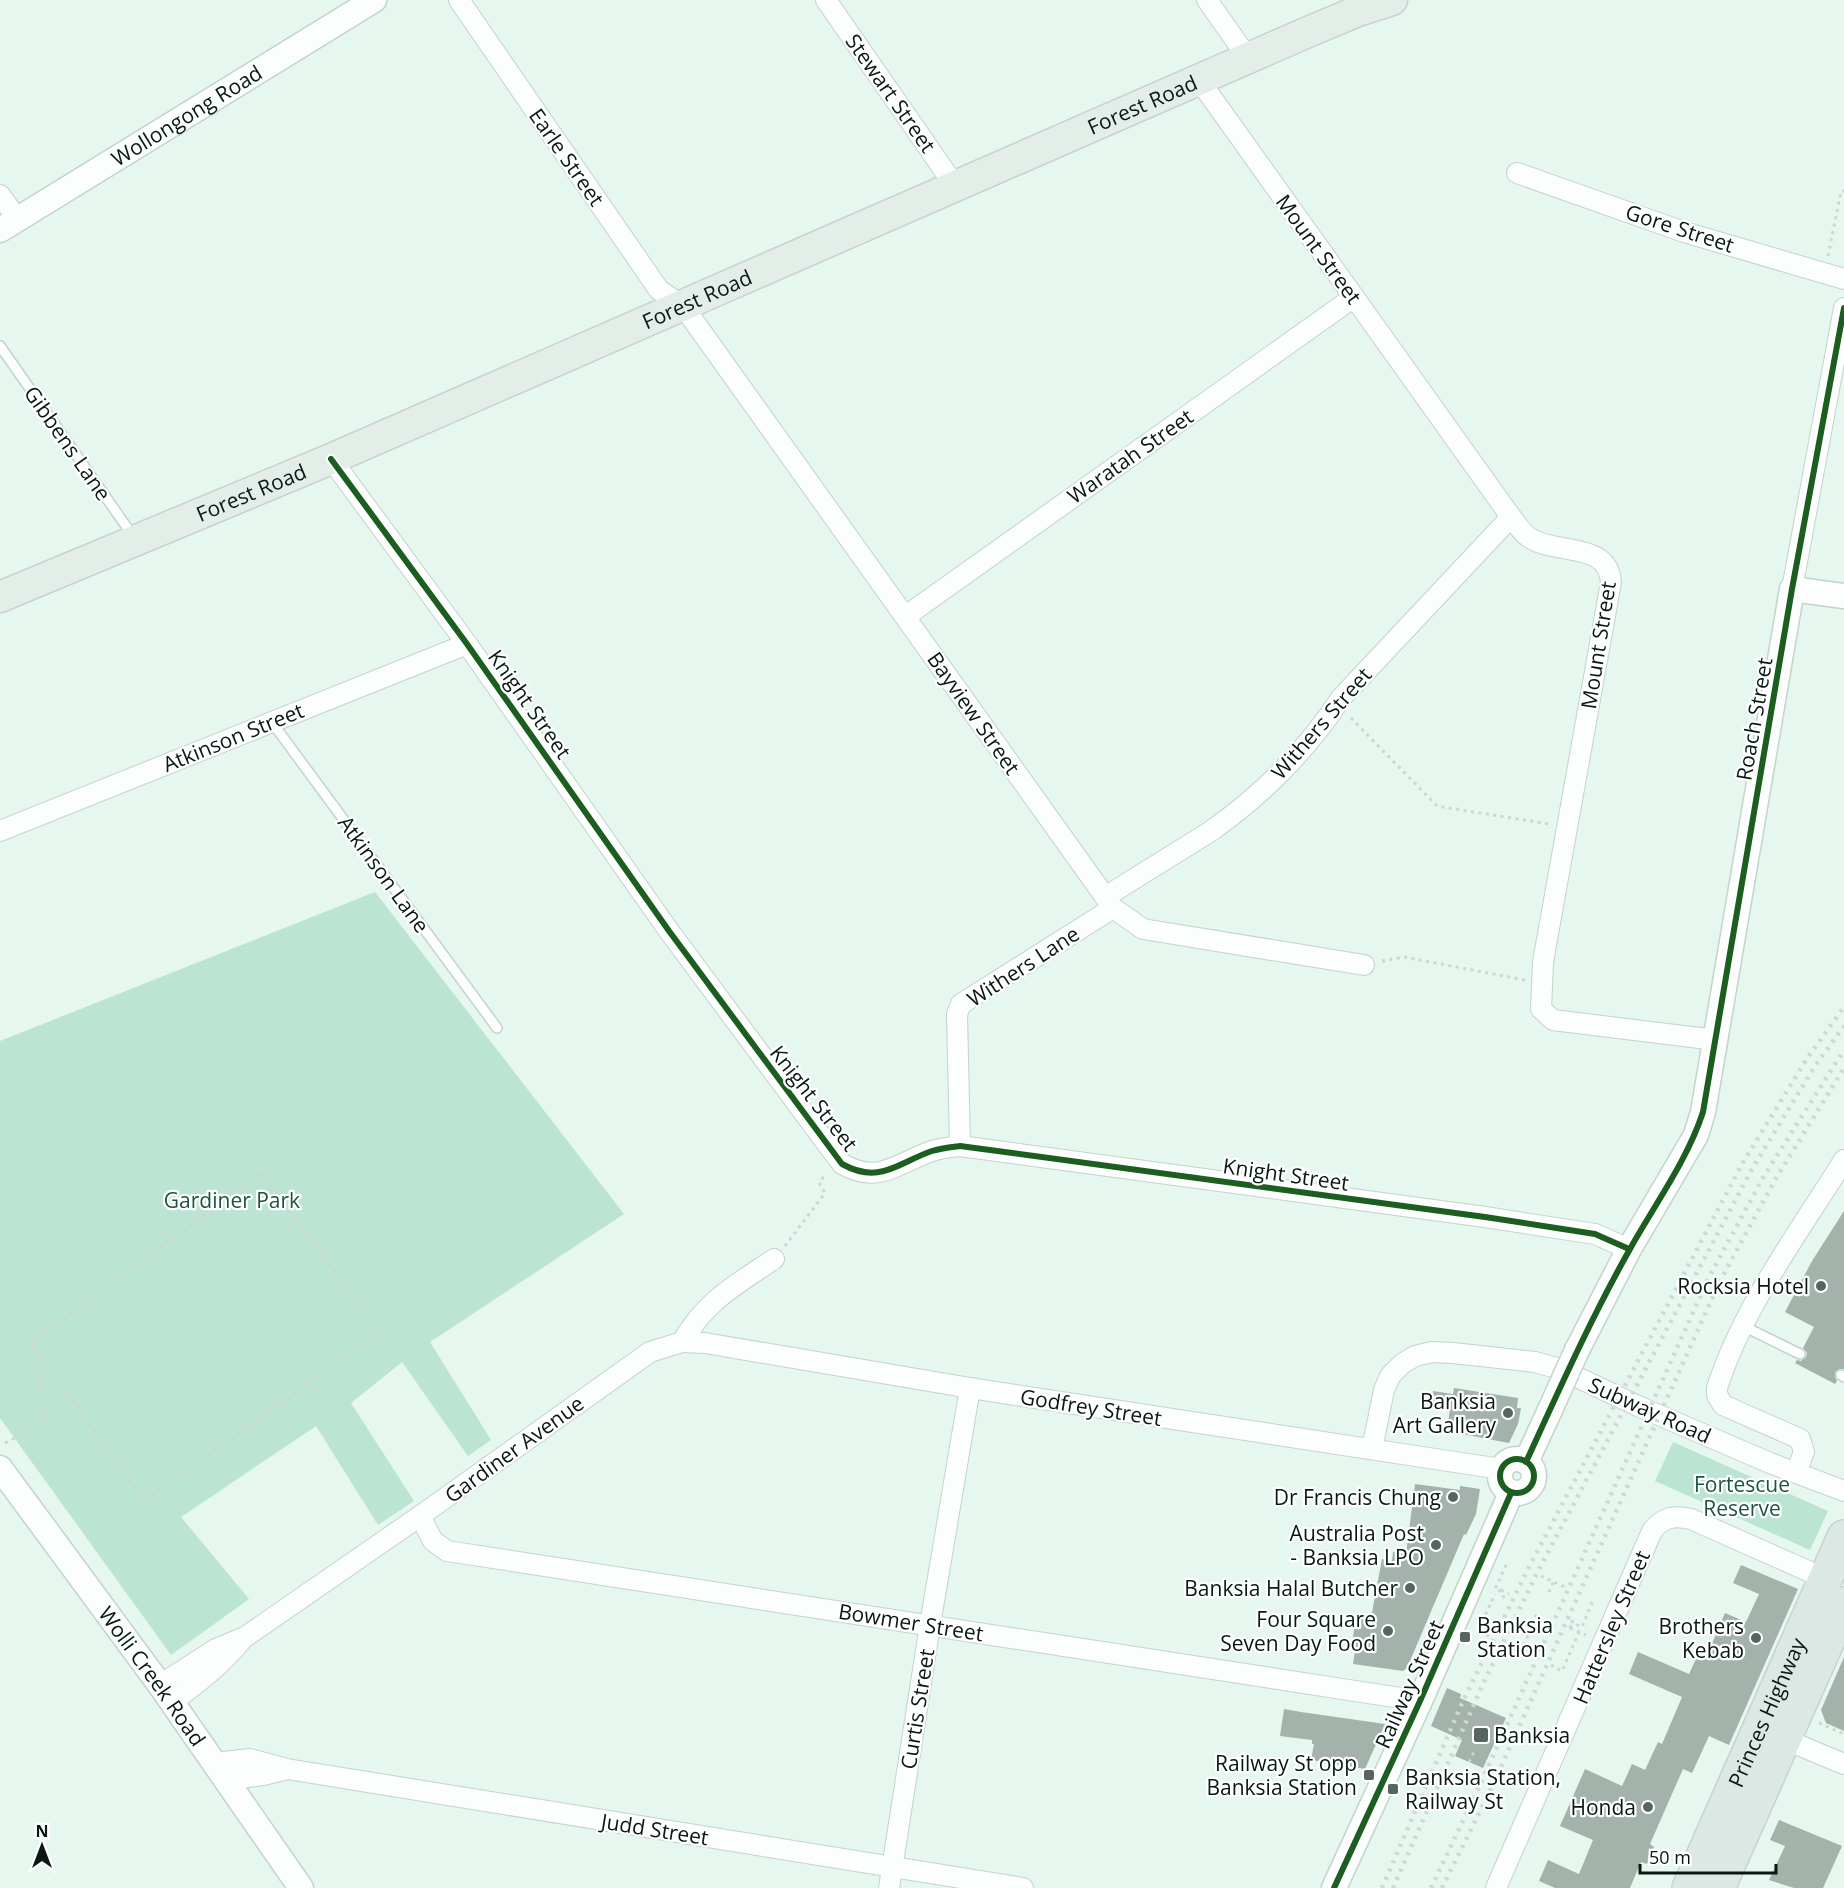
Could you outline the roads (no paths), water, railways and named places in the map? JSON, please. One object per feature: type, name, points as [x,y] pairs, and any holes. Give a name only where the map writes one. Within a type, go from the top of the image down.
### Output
[{"type":"highway","name":"Princes Highway","points":[[1718,1888],[1784,1739],[1835,1592],[1844,1537]]},
{"type":"highway","name":"Princes Highway","points":[[1689,1888],[1835,1592]]},
{"type":"main road","name":"Forest Road","points":[[0,597],[331,459],[1248,58],[1358,11],[1392,0]]},
{"type":"street","name":"Wollongong Road","points":[[9,225],[374,0]]},
{"type":"street","name":"Earle Street","points":[[459,0],[659,290],[683,306]]},
{"type":"street","name":"Stewart Street","points":[[826,0],[955,186]]},
{"type":"street","points":[[1207,0],[1248,58]]},
{"type":"street","name":"Mount Street","points":[[1199,80],[1511,517],[1530,538],[1599,558],[1605,563],[1611,576],[1543,962],[1541,1009],[1553,1020],[1716,1040]]},
{"type":"street","name":"Gore Street","points":[[1517,173],[1684,232],[1835,276]]},
{"type":"street","points":[[0,195],[9,225]]},
{"type":"street","name":"Waratah Street","points":[[906,616],[1354,297]]},
{"type":"street","name":"Bayview Street","points":[[683,306],[1109,903],[1143,929],[1364,965]]},
{"type":"street","name":"Roach Street","points":[[1629,1249],[1696,1135],[1708,1090],[1792,590],[1844,308]]},
{"type":"street","name":"Knight Street","points":[[331,459],[467,644],[669,932],[842,1164],[862,1172],[886,1173],[932,1151],[960,1146],[1595,1234],[1629,1249]]},
{"type":"street","name":"Withers Street","points":[[1109,903],[1227,820],[1273,780],[1320,728],[1337,704],[1511,517]]},
{"type":"street","points":[[1792,590],[1844,596]]},
{"type":"street","name":"Atkinson Street","points":[[0,831],[467,644]]},
{"type":"street","name":"Withers Lane","points":[[960,1146],[957,1014],[961,1004],[1109,903]]},
{"type":"street","points":[[1796,1473],[1804,1452],[1800,1439],[1723,1405],[1717,1395],[1719,1382],[1751,1309],[1844,1160]]},
{"type":"street","points":[[1526,1462],[1577,1350],[1629,1249]]},
{"type":"street","points":[[682,1342],[693,1322],[716,1299],[774,1259]]},
{"type":"street","name":"Godfrey Street","points":[[682,1342],[705,1343],[970,1388],[1501,1469]]},
{"type":"street","name":"Gardiner Avenue","points":[[166,1693],[216,1649],[245,1637],[650,1352],[682,1342]]},
{"type":"street","name":"Subway Road","points":[[1372,1449],[1384,1390],[1390,1376],[1402,1364],[1415,1356],[1432,1352],[1453,1353],[1517,1360],[1560,1369],[1640,1407],[1844,1491]]},
{"type":"street","name":"Curtis Street","points":[[889,1888],[970,1388]]},
{"type":"street","points":[[1515,1459],[1526,1462],[1533,1470],[1531,1486],[1522,1493],[1511,1493],[1506,1490],[1500,1480],[1501,1469],[1509,1461],[1515,1459]]},
{"type":"street","name":"Wolli Creek Road","points":[[0,1468],[166,1693],[301,1888]]},
{"type":"street","name":"Railway Street","points":[[1334,1888],[1420,1701],[1511,1493]]},
{"type":"street","name":"Bowmer Street","points":[[420,1516],[433,1541],[447,1551],[1420,1701]]},
{"type":"street","name":"Hattersley Street","points":[[1496,1888],[1652,1531],[1658,1523],[1667,1518],[1679,1516],[1691,1519],[1835,1592]]},
{"type":"street","points":[[1784,1739],[1844,1764]]},
{"type":"street","name":"Judd Street","points":[[221,1772],[250,1759],[287,1769],[1023,1888]]},
{"type":"lane","name":"Gibbens Lane","points":[[0,346],[137,541]]},
{"type":"lane","name":"Atkinson Lane","points":[[271,721],[497,1028]]},
{"type":"lane","points":[[1743,1326],[1800,1354]]},
{"type":"railway","points":[[1382,1888],[1462,1703],[1528,1569],[1742,1164],[1806,1060],[1844,1007]]},
{"type":"railway","points":[[1393,1888],[1482,1686],[1538,1571],[1752,1169],[1815,1066],[1844,1026]]},
{"type":"railway","points":[[1431,1888],[1479,1787],[1709,1277],[1764,1176],[1844,1050]]},
{"type":"railway","points":[[1442,1888],[1490,1791],[1720,1281],[1775,1180],[1844,1068]]},
{"type":"place","name":"Rocksia Hotel","points":[[1821,1286]]},
{"type":"place","name":"Banksia Art Gallery","points":[[1508,1413]]},
{"type":"place","name":"Dr Francis Chung","points":[[1453,1497]]},
{"type":"place","name":"Australia Post - Banksia LPO","points":[[1436,1545]]},
{"type":"place","name":"Banksia Halal Butcher","points":[[1410,1588]]},
{"type":"place","name":"Four Square Seven Day Food","points":[[1388,1631]]},
{"type":"place","name":"Banksia Station","points":[[1465,1637]]},
{"type":"place","name":"Brothers Kebab","points":[[1756,1638]]},
{"type":"place","name":"Banksia","points":[[1481,1735]]},
{"type":"place","name":"Railway St opp Banksia Station","points":[[1369,1775]]},
{"type":"place","name":"Banksia Station, Railway St","points":[[1393,1789]]},
{"type":"place","name":"Honda","points":[[1648,1807]]},
{"type":"park label","name":"Gardiner Park","points":[[232,1200]]},
{"type":"park label","name":"Fortescue Reserve","points":[[1742,1496]]}]
